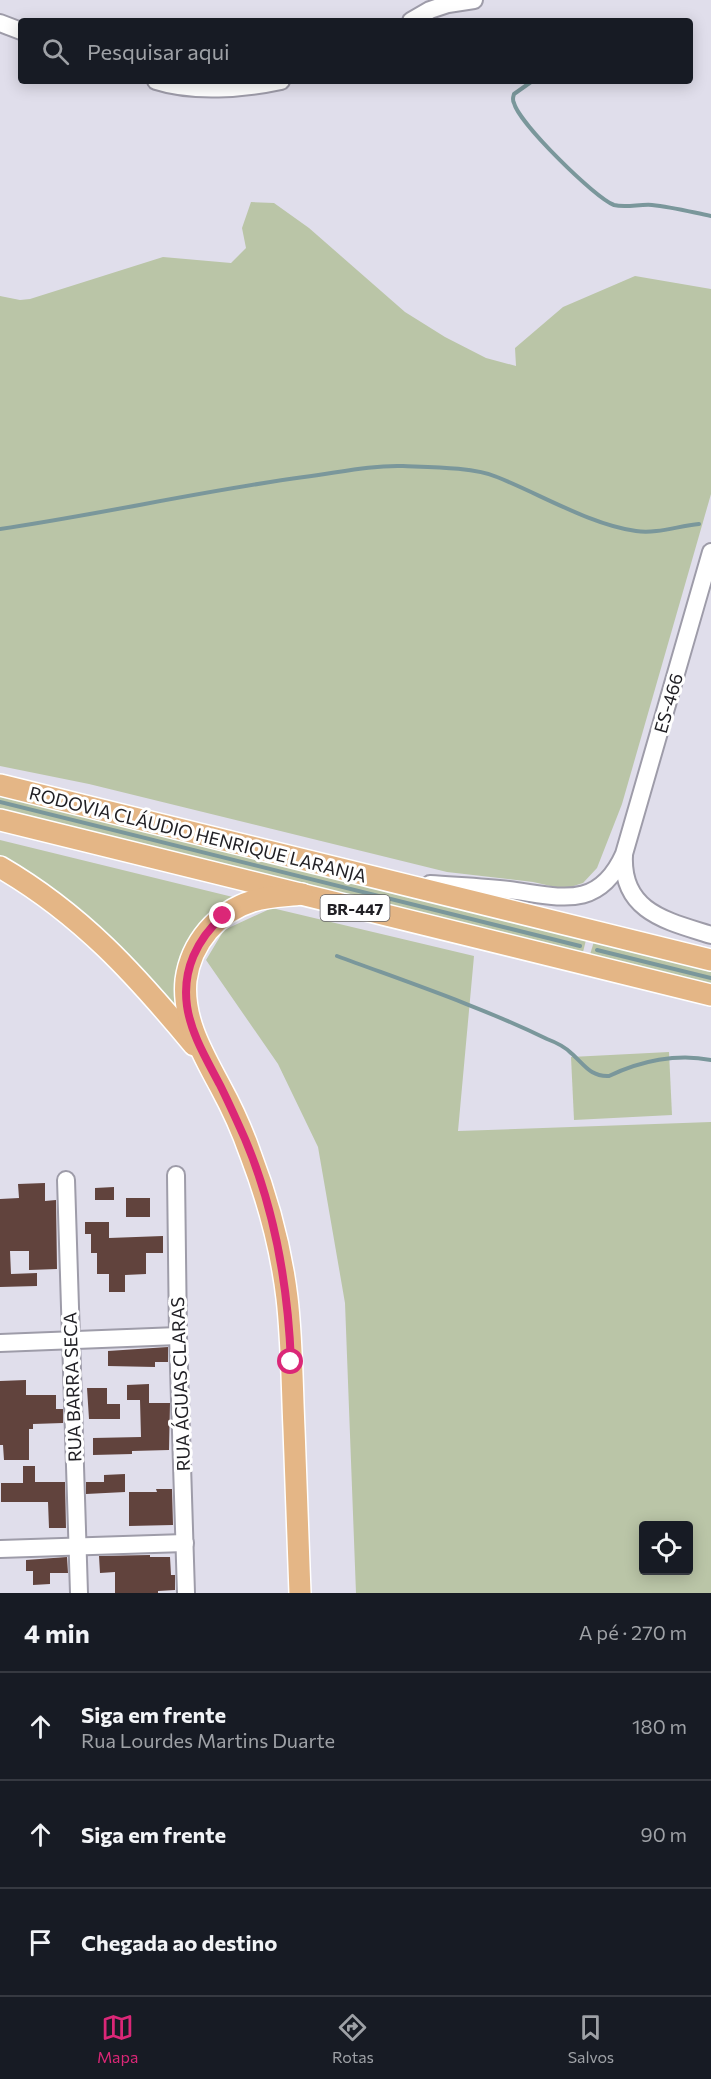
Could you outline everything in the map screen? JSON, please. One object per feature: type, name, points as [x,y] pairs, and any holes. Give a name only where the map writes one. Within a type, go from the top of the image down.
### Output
[{"type":"main road","name":"RODOVIA CLÁUDIO HENRIQUE LARANJA","points":[[0,785],[711,960]]},
{"type":"main road","name":"RODOVIA CLÁUDIO HENRIQUE LARANJA","points":[[0,820],[711,996]]},
{"type":"main road","points":[[0,867],[60,907],[106,946],[149,990],[204,1057]]},
{"type":"main road","points":[[300,1593],[290,1330],[282,1266],[276,1235],[258,1173],[234,1114],[204,1057],[190,1019],[186,993],[189,967],[199,943],[223,916],[243,904],[266,898],[302,894]]},
{"type":"street","points":[[416,18],[448,4],[474,0]]},
{"type":"street","points":[[0,23],[18,30]]},
{"type":"street","points":[[174,84],[199,88],[256,84]]},
{"type":"street","name":"ES-466","points":[[390,881],[507,890],[564,898],[583,894],[601,885],[615,871],[624,854],[711,552]]},
{"type":"street","name":"ES-466","points":[[624,854],[628,884],[632,894],[646,910],[665,920],[711,935]]},
{"type":"street","name":"RUA ÁGUAS CLARAS","points":[[176,1175],[178,1336],[186,1593]]},
{"type":"street","name":"RUA BARRA SECA","points":[[66,1180],[79,1593]]},
{"type":"street","points":[[0,1343],[178,1336]]},
{"type":"street","points":[[0,1549],[185,1543]]},
{"type":"green space","points":[[251,202],[274,203],[309,228],[405,312],[445,337],[486,358],[516,366],[515,348],[563,307],[635,276],[711,289],[711,494],[622,804],[597,868],[583,883],[564,889],[533,882],[447,872],[89,784],[0,766],[0,296],[20,300],[30,299],[163,257],[231,263],[246,248],[242,228]]},
{"type":"green space","points":[[0,791],[587,936],[582,956],[0,812]]},
{"type":"green space","points":[[0,840],[241,899],[218,913],[181,1020],[17,866],[0,856]]},
{"type":"green space","points":[[272,908],[474,956],[458,1131],[711,1122],[711,1593],[356,1593],[345,1303],[318,1147],[278,1064],[206,960],[224,930]]},
{"type":"green space","points":[[595,938],[711,967],[711,988],[589,958]]},
{"type":"green space","points":[[669,1052],[672,1115],[574,1120],[571,1057]]},
{"type":"building","points":[[45,1183],[45,1201],[56,1200],[57,1269],[29,1270],[29,1251],[10,1251],[11,1274],[37,1273],[37,1286],[0,1287],[0,1199],[19,1198],[18,1184]]},
{"type":"building","points":[[114,1187],[114,1200],[95,1200],[95,1188]]},
{"type":"building","points":[[126,1198],[150,1198],[150,1217],[126,1217]]},
{"type":"building","points":[[85,1222],[109,1222],[109,1238],[163,1236],[163,1253],[146,1253],[146,1274],[125,1275],[125,1292],[109,1292],[109,1274],[97,1274],[97,1253],[91,1253],[91,1234],[85,1234]]},
{"type":"building","points":[[168,1347],[168,1362],[155,1362],[155,1367],[108,1366],[108,1351]]},
{"type":"building","points":[[26,1380],[26,1395],[56,1395],[56,1409],[63,1409],[63,1423],[33,1424],[33,1429],[29,1429],[29,1460],[4,1460],[3,1445],[0,1445],[0,1381]]},
{"type":"building","points":[[149,1384],[149,1403],[170,1403],[169,1450],[93,1455],[93,1438],[141,1437],[140,1400],[127,1400],[127,1385]]},
{"type":"building","points":[[87,1388],[107,1388],[107,1404],[120,1404],[120,1419],[89,1419]]},
{"type":"building","points":[[23,1466],[35,1466],[35,1482],[65,1482],[66,1528],[49,1528],[48,1502],[1,1502],[1,1483],[23,1483]]},
{"type":"building","points":[[125,1474],[125,1492],[86,1494],[86,1482],[104,1482],[104,1475]]},
{"type":"building","points":[[156,1489],[172,1489],[173,1525],[129,1526],[129,1492],[157,1492]]},
{"type":"building","points":[[150,1555],[150,1557],[170,1557],[171,1575],[175,1575],[175,1590],[158,1591],[158,1593],[115,1593],[115,1572],[100,1573],[99,1556]]},
{"type":"building","points":[[67,1557],[68,1573],[50,1573],[50,1584],[33,1585],[33,1571],[26,1571],[26,1560]]},
{"type":"waterway","points":[[528,84],[514,94],[513,100],[519,113],[559,159],[604,199],[618,206],[652,205],[711,216]]},
{"type":"waterway","points":[[0,529],[266,483],[390,466],[477,471],[513,484],[584,516],[619,528],[644,532],[699,524]]},
{"type":"waterway","points":[[0,802],[580,946]]},
{"type":"waterway","points":[[597,950],[711,978]]},
{"type":"waterway","points":[[337,956],[521,1027],[563,1047],[592,1072],[602,1076],[609,1076],[646,1062],[672,1058],[711,1060]]},
{"type":"route","points":[[223,916],[206,933],[193,955],[186,980],[187,1006],[204,1057],[247,1143],[268,1204],[287,1298],[291,1362]]}]
